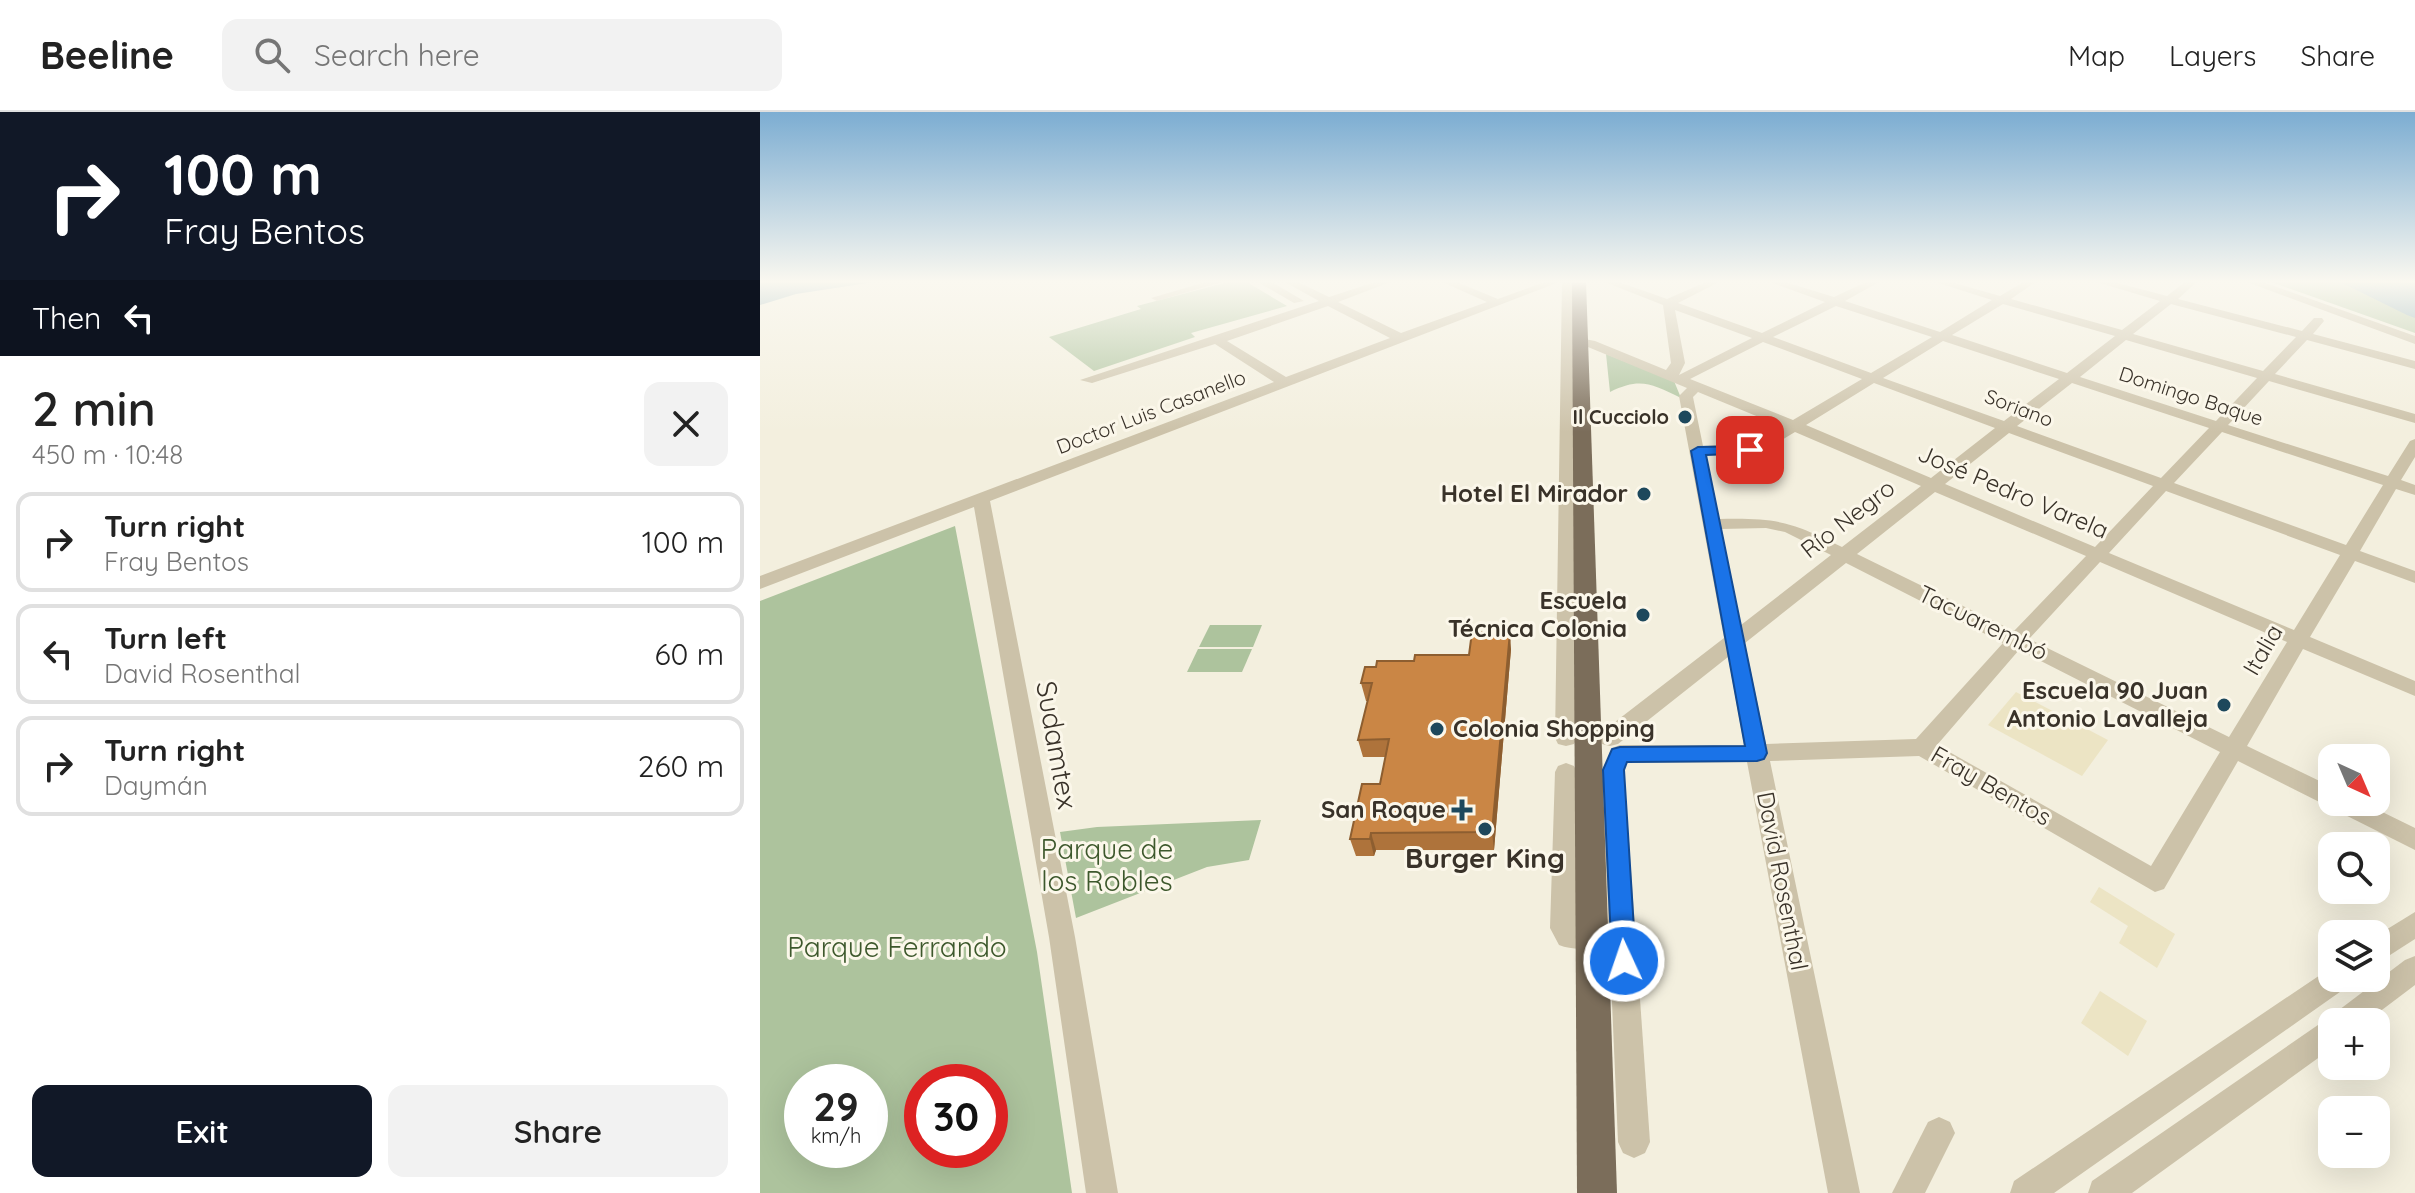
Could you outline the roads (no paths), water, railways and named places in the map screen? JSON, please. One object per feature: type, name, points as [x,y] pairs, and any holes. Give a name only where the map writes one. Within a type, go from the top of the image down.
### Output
[{"type":"main road","points":[[1582,331],[1576,630],[1593,755],[1592,875],[1580,936],[1594,1020],[1597,1177]]},
{"type":"main road","points":[[1583,345],[1585,331]]},
{"type":"street","points":[[1214,338],[1223,331]]},
{"type":"street","points":[[1087,380],[1233,331]]},
{"type":"street","points":[[1387,331],[1400,338]]},
{"type":"street","name":"Doctor Luis Casanello","points":[[760,583],[1417,331]]},
{"type":"street","points":[[1580,331],[1583,345]]},
{"type":"street","name":"David Rosenthal","points":[[1675,331],[1686,374],[1686,396],[1844,1193]]},
{"type":"street","name":"Soriano","points":[[1748,331],[2415,577]]},
{"type":"street","points":[[1686,374],[1775,331]]},
{"type":"street","name":"Domingo Baque","points":[[1929,331],[2415,490]]},
{"type":"street","points":[[1698,451],[1755,449],[1797,427],[1950,331]]},
{"type":"street","points":[[2113,331],[2415,419]]},
{"type":"street","name":"Río Negro","points":[[1593,755],[2125,331]]},
{"type":"street","points":[[2291,331],[2415,365]]},
{"type":"street","points":[[1922,747],[2162,484],[2308,331]]},
{"type":"street","points":[[2391,331],[2415,340]]},
{"type":"street","points":[[1214,338],[1284,382]]},
{"type":"street","name":"José Pedro Varela","points":[[1583,345],[1686,374],[1797,427],[2415,689]]},
{"type":"street","name":"Italia","points":[[2155,881],[2415,444]]},
{"type":"street","name":"Sudamtex","points":[[981,498],[1062,937],[1102,1193]]},
{"type":"street","name":"Tacuarembó","points":[[1711,524],[1783,525],[2318,791]]},
{"type":"street","name":"Fray Bentos","points":[[1593,755],[1922,747],[2155,881]]},
{"type":"street","points":[[2368,816],[2415,840]]},
{"type":"street","points":[[1592,875],[1627,1019],[1633,1135],[1609,1136],[1597,1177]]},
{"type":"street","points":[[2390,941],[2415,924]]},
{"type":"street","points":[[2362,1008],[2415,969]]},
{"type":"street","points":[[2026,1193],[2318,991]]},
{"type":"street","points":[[1594,1020],[1627,1019]]},
{"type":"street","points":[[2104,1193],[2318,1040]]},
{"type":"street","points":[[1595,1068],[1630,1066]]},
{"type":"street","points":[[1908,1193],[1939,1133]]},
{"type":"place","name":"Il Cucciolo","points":[[1685,417]]},
{"type":"place","name":"Hotel El Mirador","points":[[1644,494]]},
{"type":"place","name":"Escuela Técnica Colonia","points":[[1643,615]]},
{"type":"place","name":"Escuela 90 Juan Antonio Lavalleja","points":[[2224,705]]},
{"type":"place","name":"Colonia Shopping","points":[[1437,729]]},
{"type":"place","name":"San Roque","points":[[1462,810]]},
{"type":"place","name":"Burger King","points":[[1485,829]]},
{"type":"park label","name":"Parque de los Robles","points":[[1107,865]]},
{"type":"park label","name":"Parque Ferrando","points":[[897,947]]}]
